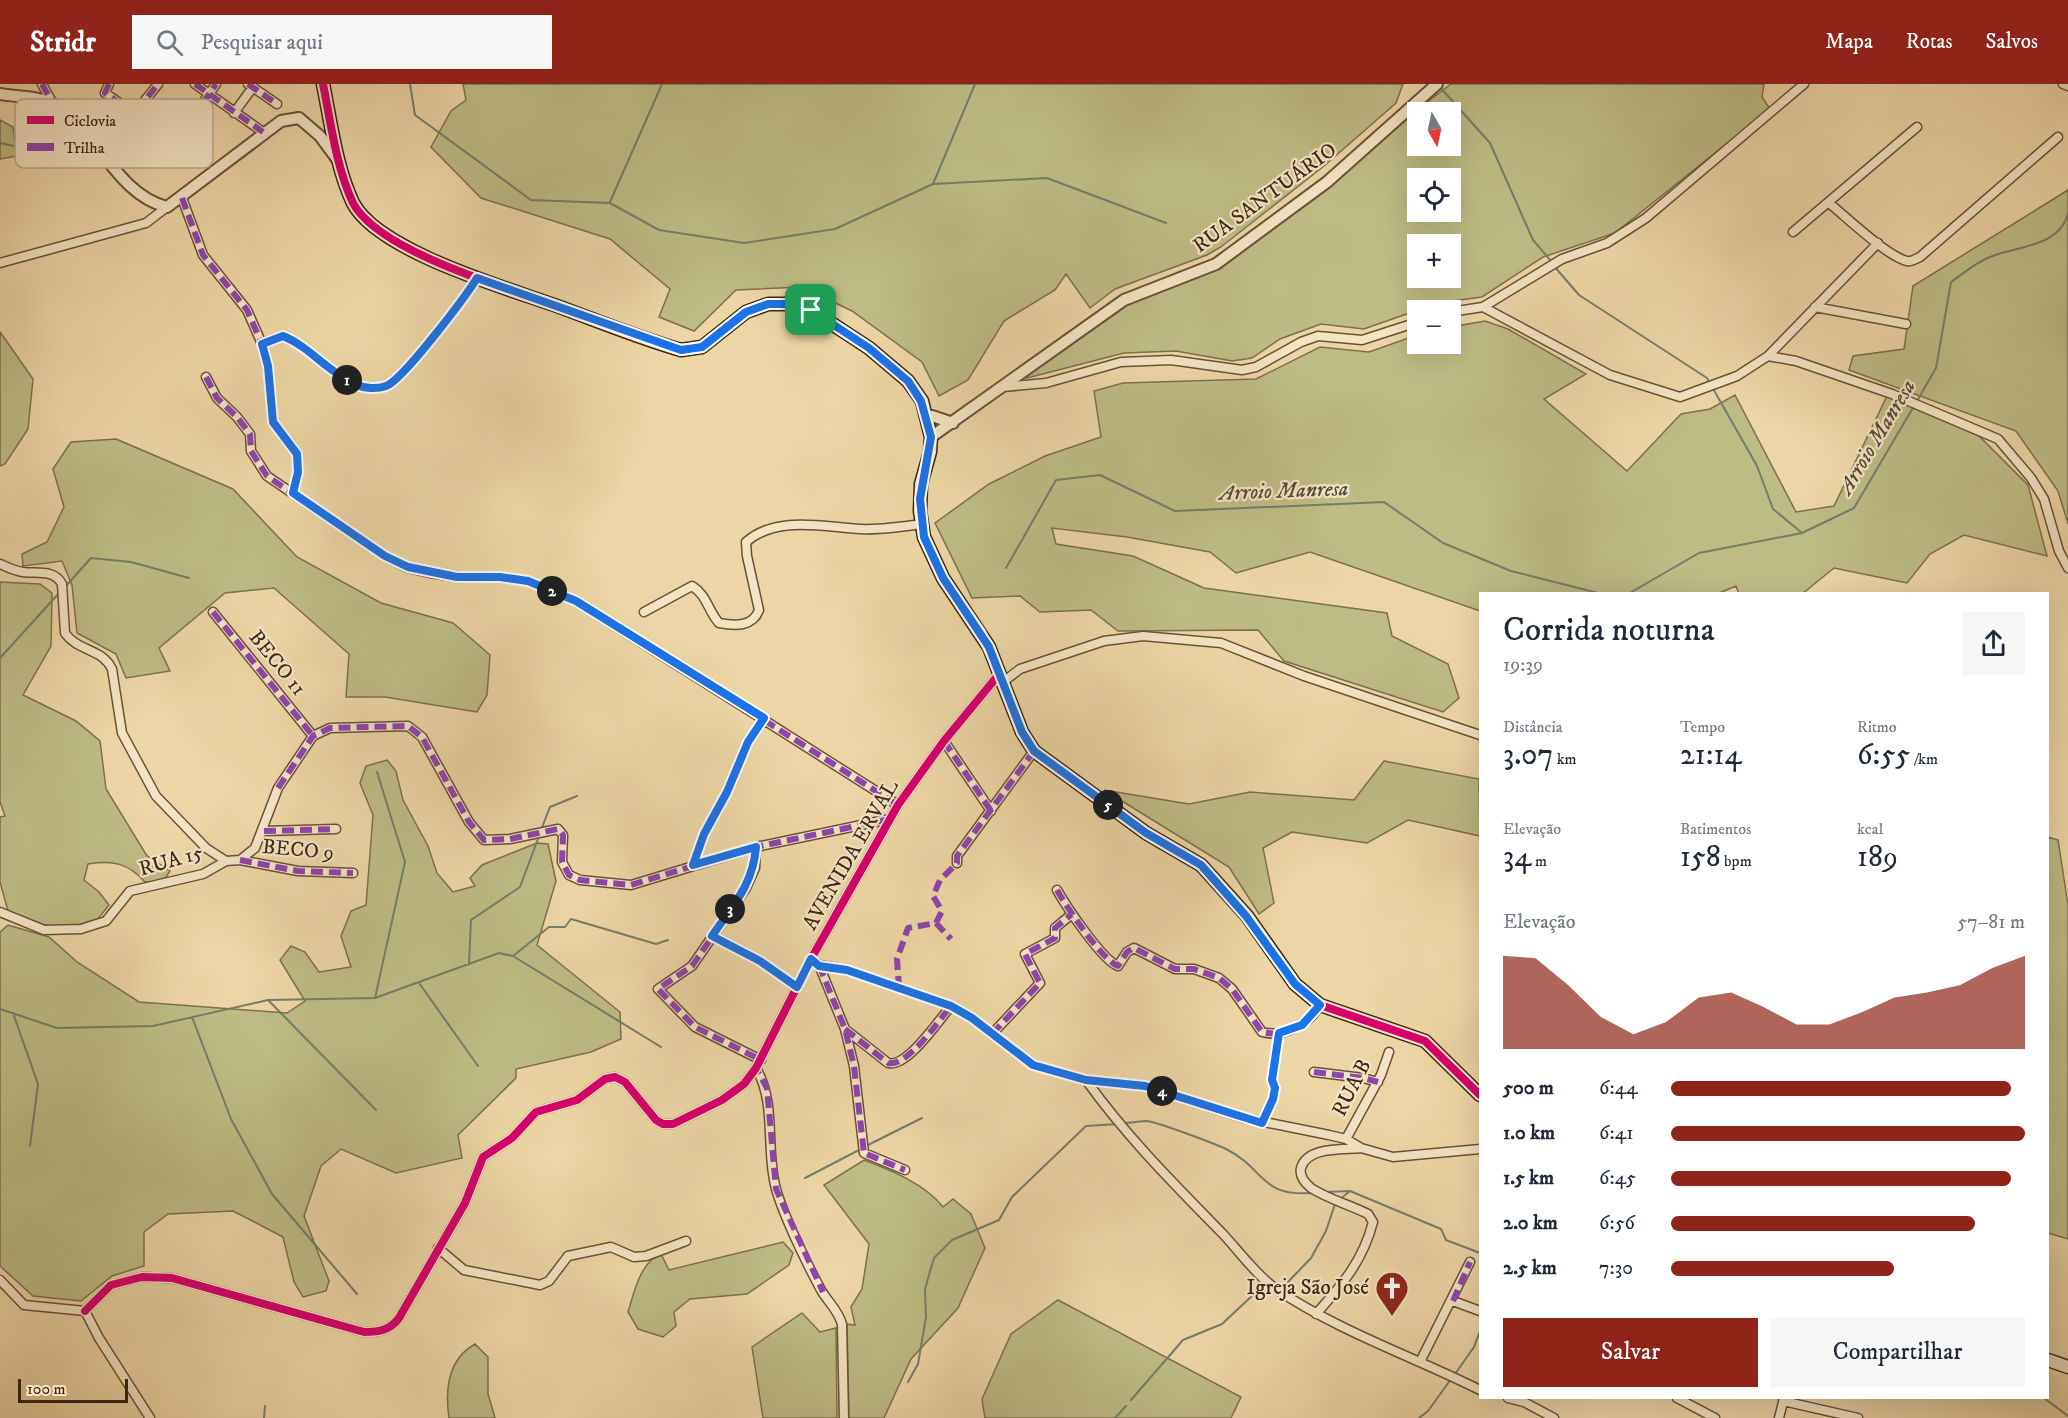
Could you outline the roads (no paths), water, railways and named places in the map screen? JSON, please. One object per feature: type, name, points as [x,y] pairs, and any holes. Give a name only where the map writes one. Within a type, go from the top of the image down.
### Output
[{"type":"main road","points":[[323,84],[340,164],[354,204],[374,227],[408,248],[477,278],[681,350],[702,347],[746,312],[768,304],[789,304],[811,310],[894,368],[921,401],[931,437],[930,452],[921,484],[921,524],[929,550],[943,578],[981,633],[1022,732],[1034,751],[1146,833],[1201,865],[1246,916],[1295,984],[1320,1005],[1425,1041],[1479,1094]]},
{"type":"main road","points":[[2049,1360],[2068,1367]]},
{"type":"street","points":[[42,84],[50,99]]},
{"type":"street","points":[[109,84],[105,93],[114,99]]},
{"type":"street","points":[[146,99],[158,84]]},
{"type":"street","points":[[195,84],[263,132]]},
{"type":"street","points":[[205,99],[216,84]]},
{"type":"street","name":"RUA SANTUÁRIO","points":[[931,437],[1124,300],[1216,264],[1327,182],[1437,84]]},
{"type":"street","points":[[1461,311],[1484,308],[1562,259],[1607,243],[1646,218],[1804,84]]},
{"type":"street","points":[[2063,84],[2068,86]]},
{"type":"street","points":[[234,113],[251,86],[277,104]]},
{"type":"street","points":[[0,94],[26,99]]},
{"type":"street","points":[[0,263],[15,261],[146,223],[182,198],[263,132],[281,121],[299,118],[320,136],[340,164]]},
{"type":"street","points":[[1793,232],[1917,127]]},
{"type":"street","points":[[1829,203],[1878,243],[1904,261],[1911,261],[1920,257],[2058,137]]},
{"type":"street","points":[[116,168],[138,194],[154,204],[167,207]]},
{"type":"street","points":[[182,198],[203,255],[247,310],[262,344],[268,366],[273,422],[297,454],[298,472],[293,493]]},
{"type":"street","points":[[1484,308],[1610,375],[1680,397],[1737,376],[1768,356],[1878,243]]},
{"type":"street","points":[[262,344],[283,336],[353,384],[369,388],[388,386],[422,353],[430,338],[477,278]]},
{"type":"street","points":[[1815,307],[1906,324]]},
{"type":"street","points":[[1003,387],[1046,383],[1121,362],[1171,360],[1242,370],[1256,367],[1301,342],[1318,336],[1362,340],[1407,326]]},
{"type":"street","points":[[1768,356],[1796,361],[1892,394],[1998,439],[2031,478],[2044,499],[2059,551],[2068,568]]},
{"type":"street","points":[[206,377],[217,398],[237,417],[250,434],[251,451],[262,470],[385,556],[408,567],[457,577],[500,577],[528,581],[576,601],[898,805]]},
{"type":"street","points":[[927,417],[932,416],[953,423]]},
{"type":"street","points":[[644,612],[693,586],[703,594],[711,614],[719,623],[744,625],[752,621],[759,610],[746,542],[754,535],[797,525],[823,524],[862,529],[921,524]]},
{"type":"street","points":[[0,564],[21,572],[50,574],[58,577],[62,584],[65,633],[79,647],[96,652],[108,661],[112,669],[122,733],[156,796],[206,848],[226,861]]},
{"type":"street","name":"BECO 11","points":[[213,612],[313,736]]},
{"type":"street","name":"AVENIDA ERVAL","points":[[438,1248],[465,1203],[483,1157],[512,1138],[536,1112],[577,1100],[605,1079],[615,1077],[625,1082],[656,1120],[663,1124],[673,1124],[722,1100],[744,1084],[758,1064],[811,959],[898,805],[944,741],[1001,678],[1020,669],[1104,641],[1143,636],[1221,643],[1304,676],[1479,735]]},
{"type":"street","points":[[693,865],[704,834],[727,792],[748,742],[764,718]]},
{"type":"street","points":[[240,860],[255,848],[264,831],[278,788],[313,736],[330,728],[408,726],[422,737],[469,822],[484,840],[510,839],[558,829],[563,835],[562,862],[569,875],[580,880],[631,885],[756,847],[890,819]]},
{"type":"street","points":[[944,741],[991,811]]},
{"type":"street","points":[[957,863],[957,856],[1034,751]]},
{"type":"street","points":[[264,831],[336,829]]},
{"type":"street","points":[[756,847],[754,868],[746,888],[692,966],[658,989],[694,1027],[758,1064],[767,1088],[776,1190],[811,1270],[823,1292],[838,1312],[842,1324],[843,1418]]},
{"type":"street","name":"BECO 9","points":[[226,861],[240,860],[298,871],[353,873]]},
{"type":"street","name":"RUA 15","points":[[0,912],[44,930],[81,929],[106,921],[130,891],[203,874],[226,861]]},
{"type":"street","points":[[1057,890],[1101,954],[1113,964],[1118,966],[1126,952],[1134,948],[1175,969],[1207,972],[1232,989],[1258,1029],[1266,1034],[1279,1033],[1302,1025],[1320,1005]]},
{"type":"street","points":[[992,1034],[1040,983],[1025,954],[1055,938],[1055,928],[1072,914]]},
{"type":"street","points":[[712,936],[760,961],[797,987]]},
{"type":"street","points":[[811,959],[819,966],[845,1029],[854,1066],[864,1153],[905,1170]]},
{"type":"street","points":[[819,966],[847,970],[951,1006],[1033,1065],[1086,1080],[1145,1086],[1262,1123],[1346,1139],[1361,1148],[1394,1157],[1479,1149]]},
{"type":"street","points":[[845,1029],[888,1063],[899,1063],[922,1042],[951,1006]]},
{"type":"street","points":[[1262,1123],[1273,1099],[1275,1088],[1272,1080],[1279,1033]]},
{"type":"street","name":"RUA B","points":[[1346,1139],[1378,1082],[1389,1052]]},
{"type":"street","points":[[1314,1072],[1378,1082]]},
{"type":"street","points":[[1086,1080],[1116,1123],[1273,1287],[1316,1314],[1355,1334],[1421,1360],[1479,1389]]},
{"type":"street","points":[[1316,1314],[1353,1272],[1367,1245],[1373,1222],[1368,1214],[1310,1187],[1301,1177],[1300,1170],[1304,1162],[1314,1154],[1361,1148]]},
{"type":"street","points":[[85,1311],[111,1285],[142,1277],[172,1278],[364,1332],[379,1332],[393,1326],[399,1318],[438,1248],[464,1270],[540,1285],[549,1281],[568,1256],[611,1247],[634,1257],[646,1257],[686,1241]]},
{"type":"street","points":[[1421,1360],[1453,1301],[1470,1262]]},
{"type":"street","points":[[0,1280],[24,1305],[85,1311]]},
{"type":"street","points":[[1453,1301],[1479,1311]]},
{"type":"street","points":[[85,1311],[99,1338],[150,1418]]},
{"type":"street","points":[[1512,1399],[1524,1402],[1554,1418]]},
{"type":"street","points":[[1679,1399],[1715,1418]]},
{"type":"street","points":[[1779,1418],[1783,1400],[1858,1418]]},
{"type":"waterway","points":[[410,84],[415,115],[531,200],[610,203],[659,230],[744,243],[835,229],[933,184],[1047,178],[1166,223]]},
{"type":"waterway","points":[[610,202],[662,84]]},
{"type":"waterway","points":[[933,184],[975,84]]},
{"type":"waterway","points":[[1439,86],[1490,143],[1533,240],[1551,261]]},
{"type":"waterway","points":[[0,143],[15,146]]},
{"type":"waterway","name":"Arroio Manresa","points":[[1917,401],[1936,368],[1951,282],[1985,259],[2047,239],[2056,233],[2068,213]]},
{"type":"waterway","points":[[1554,266],[1579,295],[1707,378],[1757,466],[1773,509],[1802,533]]},
{"type":"waterway","name":"Arroio Manresa","points":[[1631,592],[1699,553],[1802,533],[1854,508],[1914,406]]},
{"type":"waterway","name":"Arroio Manresa","points":[[1006,568],[1056,480],[1100,475],[1175,511],[1384,502],[1443,543],[1511,571],[1594,592]]},
{"type":"waterway","points":[[66,586],[91,558],[131,562],[189,578]]},
{"type":"waterway","points":[[0,658],[60,592]]},
{"type":"waterway","points":[[375,998],[405,862],[377,772]]},
{"type":"waterway","points":[[541,830],[550,807],[577,796]]},
{"type":"waterway","points":[[469,964],[471,920],[520,887],[539,836]]},
{"type":"waterway","points":[[0,1009],[57,1028],[153,1026],[268,1000],[375,998],[499,953],[513,956],[549,927],[565,927],[571,919],[656,944],[668,940]]},
{"type":"waterway","points":[[513,956],[661,1047]]},
{"type":"waterway","points":[[419,983],[478,1066]]},
{"type":"waterway","points":[[269,1001],[376,1110]]},
{"type":"waterway","points":[[13,1013],[38,1084],[30,1146]]},
{"type":"waterway","points":[[192,1017],[231,1119],[272,1194],[357,1294]]},
{"type":"waterway","points":[[866,1146],[922,1118]]},
{"type":"waterway","points":[[1123,1123],[1147,1121],[1163,1125],[1226,1149],[1249,1165],[1264,1180],[1282,1191],[1313,1193]]},
{"type":"waterway","points":[[908,1382],[918,1364],[926,1317],[925,1289],[934,1258],[952,1240],[999,1220],[1012,1197],[1086,1126],[1118,1124]]},
{"type":"waterway","points":[[805,1178],[861,1149]]},
{"type":"waterway","points":[[1325,1192],[1350,1191]]},
{"type":"waterway","points":[[1339,1200],[1350,1191],[1441,1229],[1446,1240],[1479,1253]]},
{"type":"waterway","points":[[1280,1285],[1287,1283],[1311,1258],[1326,1231],[1335,1204]]},
{"type":"waterway","points":[[1131,1400],[1183,1340],[1222,1324],[1254,1294],[1267,1290]]},
{"type":"waterway","points":[[1455,1374],[1474,1347],[1479,1334]]},
{"type":"waterway","points":[[1419,1418],[1428,1411],[1451,1379]]},
{"type":"waterway","points":[[2045,1399],[2068,1416]]},
{"type":"waterway","points":[[264,1418],[265,1406]]},
{"type":"waterway","points":[[1115,1418],[1126,1406]]},
{"type":"place","name":"Igreja São José","points":[[1392,1317]]}]
